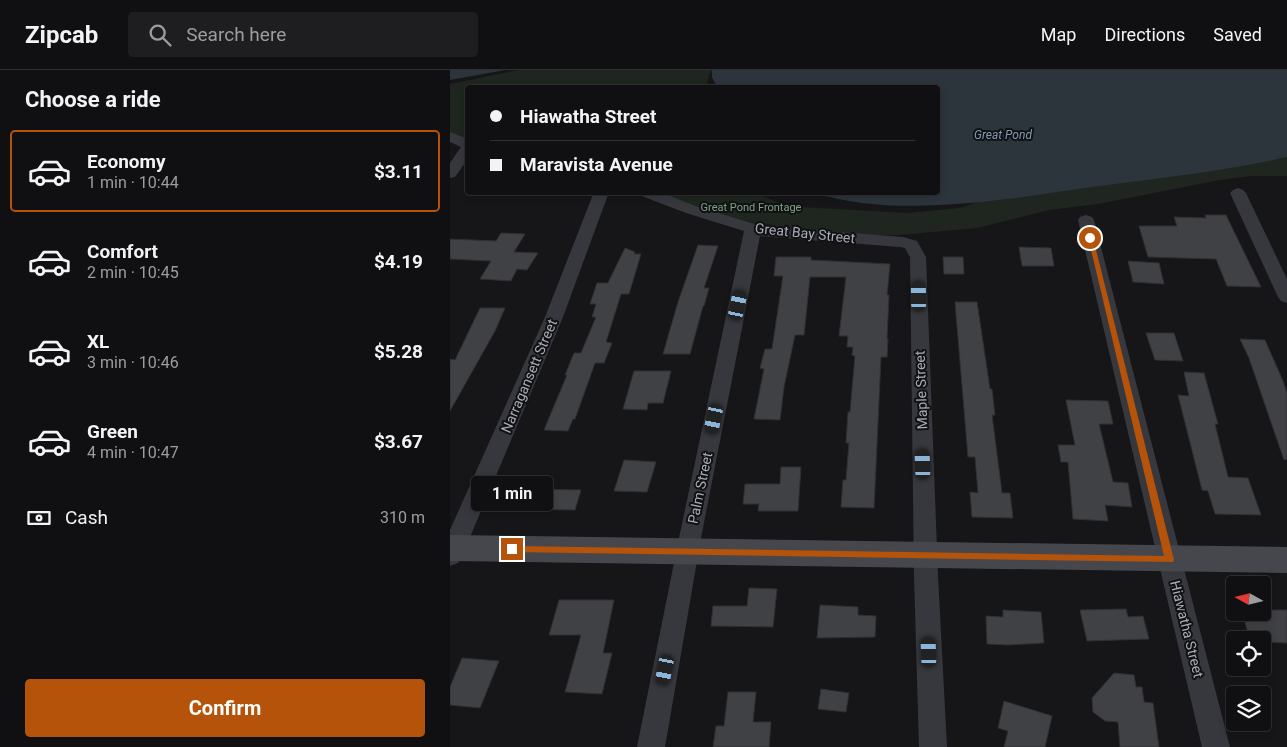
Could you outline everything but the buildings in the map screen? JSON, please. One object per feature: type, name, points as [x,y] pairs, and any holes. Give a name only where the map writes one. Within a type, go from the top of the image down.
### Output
[{"type":"main road","points":[[451,551],[687,552],[1170,560],[1287,560]]},
{"type":"street","points":[[450,136],[465,144]]},
{"type":"street","points":[[450,174],[465,151]]},
{"type":"street","points":[[1238,193],[1287,297]]},
{"type":"street","name":"Narragansett Street","points":[[451,551],[554,317],[601,195]]},
{"type":"street","name":"Great Bay Street","points":[[653,195],[753,229],[893,240],[911,245]]},
{"type":"street","name":"Hiawatha Street","points":[[1086,220],[1216,747]]},
{"type":"street","name":"Palm Street","points":[[651,747],[687,552],[753,229]]},
{"type":"street","name":"Maple Street","points":[[911,245],[918,257],[933,747]]},
{"type":"green space","points":[[518,70],[712,70],[706,85],[465,85],[465,145],[450,137],[450,84]]},
{"type":"green space","name":"Great Pond Frontage","points":[[1287,151],[1287,176],[1251,176],[1220,180],[1098,204],[1049,210],[977,228],[898,235],[861,235],[765,226],[649,195],[760,195],[777,202],[800,207],[908,213],[959,208],[1027,187]]},
{"type":"water","points":[[450,70],[505,70],[450,80]]},
{"type":"water","name":"Great Pond","points":[[712,70],[1287,70],[1287,157],[1193,174],[994,201],[920,206],[884,205],[849,201],[824,195],[940,195],[940,85],[716,85],[712,77]]},
{"type":"route","points":[[512,549],[1170,560],[1090,238]]}]
